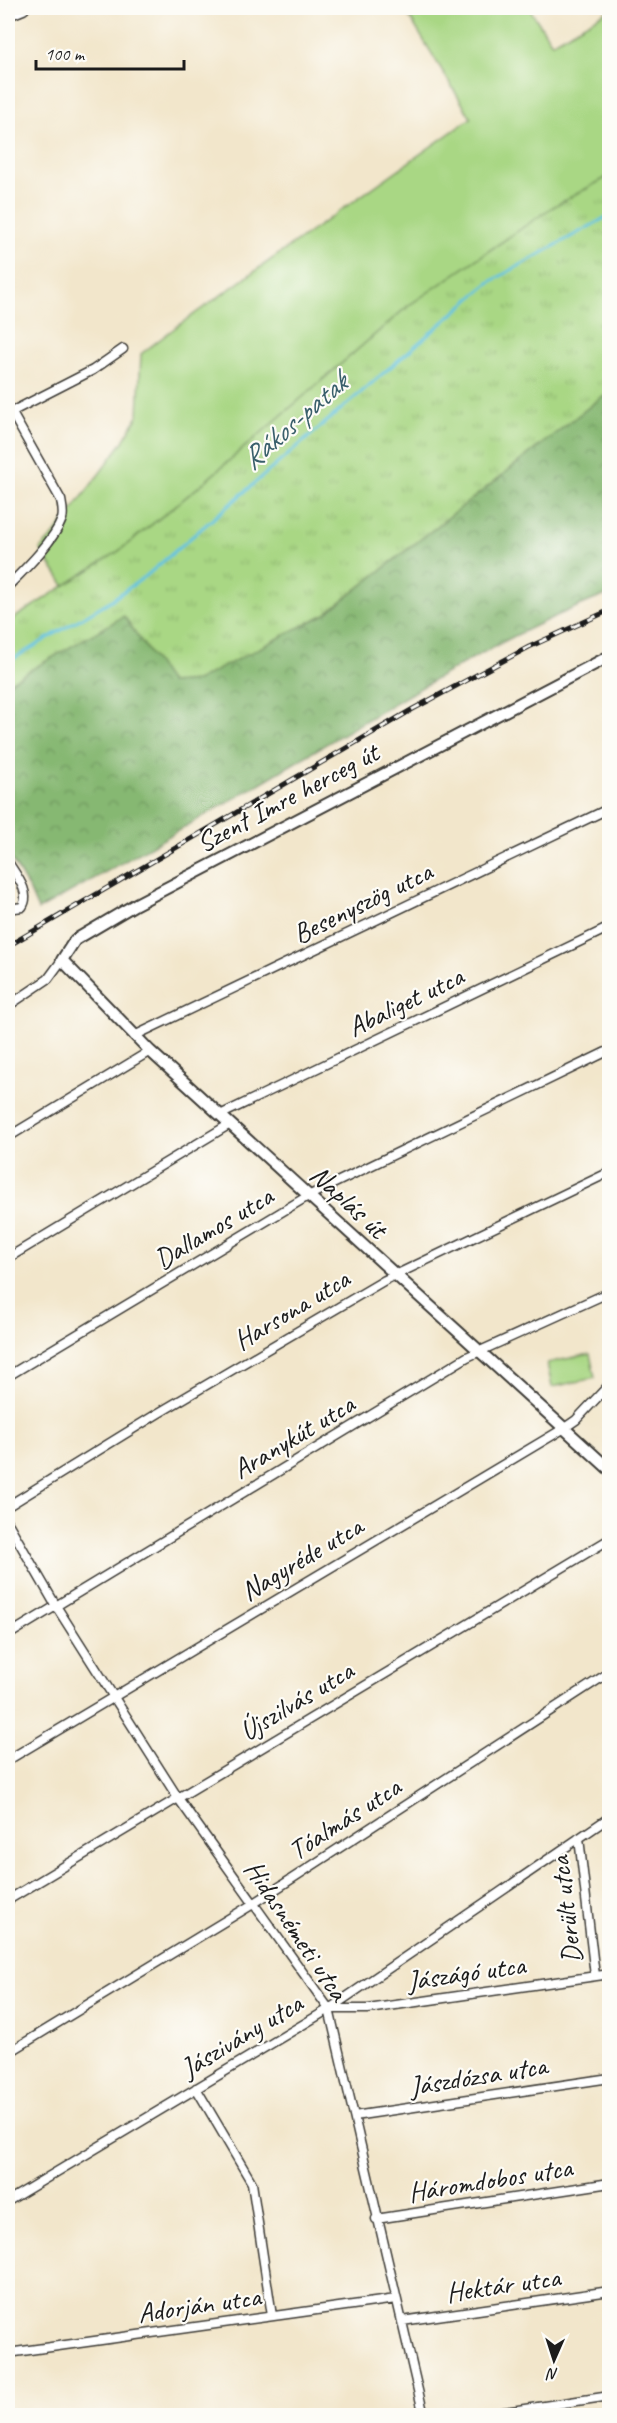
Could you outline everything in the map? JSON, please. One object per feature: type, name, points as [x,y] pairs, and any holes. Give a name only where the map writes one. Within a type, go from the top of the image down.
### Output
[{"type":"main road","points":[[8,14],[22,8]]},
{"type":"street","points":[[8,586],[51,537],[62,519],[63,511],[61,500],[9,409],[93,370],[123,349]]},
{"type":"street","name":"Szent Imre herceg út","points":[[8,1006],[48,979],[75,940],[136,904],[609,656]]},
{"type":"street","name":"Besenyszög utca","points":[[134,1035],[609,808]]},
{"type":"street","points":[[8,862],[26,899],[22,907],[8,906]]},
{"type":"street","name":"Abaliget utca","points":[[220,1115],[609,927]]},
{"type":"street","name":"Naplás út","points":[[62,960],[150,1051],[609,1470]]},
{"type":"street","name":"Dallamos utca","points":[[8,1376],[308,1196],[609,1050]]},
{"type":"street","points":[[8,1137],[150,1051]]},
{"type":"street","points":[[8,1258],[230,1124]]},
{"type":"street","name":"Harsona utca","points":[[8,1506],[157,1414],[394,1275],[609,1172]]},
{"type":"street","name":"Aranykút utca","points":[[8,1635],[479,1352],[609,1292]]},
{"type":"street","name":"Nagyréde utca","points":[[8,1760],[563,1429],[576,1420],[609,1384]]},
{"type":"street","name":"Hidasnémeti utca","points":[[8,1523],[56,1606],[178,1798],[329,2009],[376,2219],[424,2415]]},
{"type":"street","name":"Újszilvás utca","points":[[8,1900],[609,1539]]},
{"type":"street","name":"Tóalmás utca","points":[[8,2053],[253,1904],[609,1672]]},
{"type":"street","name":"Jászivány utca","points":[[8,2201],[329,2009],[609,1818]]},
{"type":"street","name":"Derült utca","points":[[579,1838],[595,1976]]},
{"type":"street","name":"Jászágó utca","points":[[329,2009],[368,2009],[609,1974]]},
{"type":"street","name":"Jászdózsa utca","points":[[354,2116],[609,2078]]},
{"type":"street","points":[[196,2088],[252,2183],[272,2316]]},
{"type":"street","name":"Háromdobos utca","points":[[376,2219],[609,2183]]},
{"type":"street","name":"Hektár utca","points":[[402,2321],[609,2291]]},
{"type":"street","name":"Adorján utca","points":[[8,2353],[396,2299]]},
{"type":"street","points":[[478,2415],[609,2396]]},
{"type":"green space","points":[[404,8],[529,8],[552,43],[609,10],[609,176],[408,306],[201,485],[119,551],[65,587],[40,549],[54,535],[122,443],[138,416],[141,354],[471,118]]},
{"type":"green space","points":[[609,176],[609,399],[603,396],[325,614],[196,681],[170,683],[124,616],[8,683],[8,622],[119,551],[201,485],[408,306],[553,207]]},
{"type":"green space","points":[[603,396],[609,399],[609,594],[534,626],[462,664],[216,809],[38,910],[29,889],[8,853],[8,683],[124,615],[170,683],[196,681],[325,614]]},
{"type":"green space","points":[[590,1354],[595,1378],[552,1387],[547,1363]]},
{"type":"waterway","name":"Rákos-patak","points":[[8,662],[110,601],[146,576],[490,282],[610,215]]},
{"type":"railway","points":[[8,946],[413,709],[529,647],[610,610]]}]
